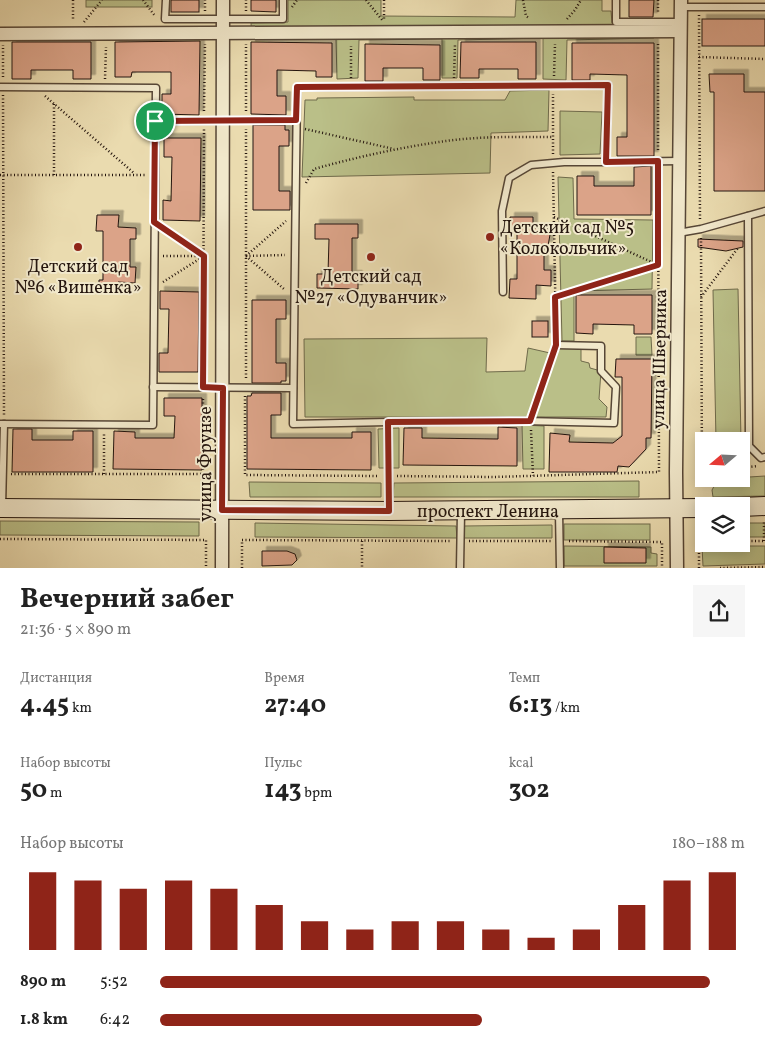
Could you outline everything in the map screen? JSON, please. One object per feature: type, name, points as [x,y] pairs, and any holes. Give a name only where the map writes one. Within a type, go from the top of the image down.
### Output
[{"type":"street","name":"улица Фрунзе","points":[[222,568],[223,0]]},
{"type":"street","name":"улица Шверника","points":[[676,568],[681,3]]},
{"type":"street","points":[[2,34],[555,32],[680,27]]},
{"type":"street","name":"проспект Ленина","points":[[1,508],[461,511],[695,508]]},
{"type":"lane","points":[[166,0],[165,19],[283,19],[283,0]]},
{"type":"lane","points":[[616,0],[616,22],[658,27]]},
{"type":"lane","points":[[681,3],[738,3],[765,7]]},
{"type":"lane","points":[[556,345],[601,346],[601,370],[616,387],[614,423],[530,421],[293,424],[297,87],[608,85],[606,162]]},
{"type":"lane","points":[[1,87],[156,88],[153,426],[2,424],[3,474],[1,508]]},
{"type":"lane","points":[[155,121],[246,121],[296,124]]},
{"type":"lane","points":[[503,292],[502,211],[509,178],[531,165],[679,161]]},
{"type":"lane","points":[[678,233],[700,229],[765,211]]},
{"type":"lane","points":[[748,216],[749,446],[761,458],[765,457]]},
{"type":"lane","points":[[153,387],[293,388]]},
{"type":"lane","points":[[388,422],[389,511]]},
{"type":"lane","points":[[559,510],[560,568]]},
{"type":"lane","points":[[460,568],[461,511]]},
{"type":"path","points":[[73,0],[74,34]]},
{"type":"path","points":[[74,34],[102,0]]},
{"type":"path","points":[[205,0],[205,19]]},
{"type":"path","points":[[246,0],[246,19]]},
{"type":"path","points":[[366,0],[384,22],[384,0]]},
{"type":"path","points":[[533,476],[530,421],[556,345],[553,163],[555,32],[575,10],[581,0]]},
{"type":"path","points":[[246,33],[245,475],[533,476],[659,472],[658,0]]},
{"type":"path","points":[[454,86],[456,32]]},
{"type":"path","points":[[104,88],[106,33]]},
{"type":"path","points":[[3,474],[204,474],[205,33]]},
{"type":"path","points":[[350,86],[352,33]]},
{"type":"path","points":[[2,34],[2,424]]},
{"type":"path","points":[[699,57],[765,59]]},
{"type":"path","points":[[34,87],[136,175]]},
{"type":"path","points":[[54,104],[54,175]]},
{"type":"path","points":[[296,124],[396,150]]},
{"type":"path","points":[[295,200],[314,169],[346,160],[446,141],[505,137],[553,137]]},
{"type":"path","points":[[1,174],[155,175]]},
{"type":"path","points":[[246,256],[295,213]]},
{"type":"path","points":[[554,217],[658,265]]},
{"type":"path","points":[[154,222],[204,256]]},
{"type":"path","points":[[701,297],[748,235]]},
{"type":"path","points":[[246,256],[294,255]]},
{"type":"path","points":[[154,256],[204,256]]},
{"type":"path","points":[[154,288],[204,256]]},
{"type":"path","points":[[246,256],[294,297]]},
{"type":"path","points":[[555,297],[658,265]]},
{"type":"path","points":[[104,425],[104,474]]},
{"type":"path","points":[[750,467],[765,466]]},
{"type":"path","points":[[750,541],[764,541],[764,520],[761,513]]},
{"type":"path","points":[[0,538],[206,540],[206,568]]},
{"type":"path","points":[[242,540],[242,568]]},
{"type":"path","points":[[362,540],[362,568]]},
{"type":"path","points":[[662,542],[662,568]]},
{"type":"path","points":[[699,552],[699,568]]},
{"type":"path","points":[[720,568],[765,567]]},
{"type":"green space","points":[[86,0],[152,0],[152,7],[86,7]]},
{"type":"green space","points":[[288,0],[381,0],[381,16],[515,17],[516,0],[602,0],[602,11],[611,11],[612,23],[653,25],[654,38],[567,40],[566,80],[543,79],[543,38],[458,40],[457,78],[442,78],[442,39],[359,40],[358,78],[337,79],[336,39],[252,39],[251,23],[288,22]]},
{"type":"green space","points":[[549,90],[548,131],[491,133],[490,173],[302,177],[305,100],[317,100],[317,98],[414,97],[414,100],[505,100],[510,91]]},
{"type":"green space","points":[[560,111],[602,112],[600,154],[560,155]]},
{"type":"green space","points":[[558,177],[573,178],[574,219],[653,220],[652,289],[574,291],[574,341],[562,341]]},
{"type":"green space","points":[[738,289],[741,432],[716,432],[713,290]]},
{"type":"green space","points":[[636,337],[651,337],[652,355],[636,355]]},
{"type":"green space","points":[[487,338],[486,372],[525,371],[528,348],[550,353],[556,345],[581,346],[581,361],[589,363],[590,368],[601,371],[599,399],[607,407],[606,417],[305,417],[304,339]]},
{"type":"green space","points":[[522,425],[544,426],[544,469],[523,469]]},
{"type":"green space","points":[[399,428],[399,468],[379,468],[378,429]]},
{"type":"green space","points":[[765,476],[765,496],[713,497],[713,488],[750,488],[750,477]]},
{"type":"green space","points":[[639,481],[639,497],[393,497],[394,483]]},
{"type":"green space","points":[[249,482],[381,483],[381,497],[250,497]]},
{"type":"green space","points":[[0,521],[199,522],[199,536],[0,535]]},
{"type":"green space","points":[[255,523],[456,526],[457,538],[255,537]]},
{"type":"green space","points":[[750,523],[765,523],[765,537],[750,537]]},
{"type":"green space","points":[[564,524],[650,524],[650,540],[564,540]]},
{"type":"green space","points":[[552,525],[552,538],[464,538],[463,526]]},
{"type":"green space","points":[[564,546],[651,547],[651,553],[657,554],[657,566],[564,566]]},
{"type":"green space","points":[[750,546],[765,546],[765,564],[703,566],[702,552],[750,552]]},
{"type":"building","points":[[171,0],[199,0],[199,12],[171,12]]},
{"type":"building","points":[[251,0],[276,0],[276,12],[251,11]]},
{"type":"building","points":[[629,0],[654,0],[653,17],[629,17]]},
{"type":"building","points":[[702,19],[765,19],[765,46],[702,46]]},
{"type":"building","points":[[200,41],[199,115],[162,114],[162,94],[171,94],[171,72],[132,72],[131,77],[115,77],[115,42]]},
{"type":"building","points":[[12,42],[91,42],[91,79],[73,79],[73,70],[31,70],[31,79],[12,79]]},
{"type":"building","points":[[251,42],[332,43],[332,77],[316,77],[316,71],[277,70],[277,96],[286,96],[286,115],[251,114]]},
{"type":"building","points":[[461,42],[536,42],[536,79],[518,79],[518,69],[479,69],[479,78],[460,78]]},
{"type":"building","points":[[572,43],[654,43],[654,156],[617,156],[617,137],[627,137],[627,75],[590,74],[590,80],[572,80]]},
{"type":"building","points":[[365,44],[440,45],[440,80],[423,80],[423,68],[383,68],[383,81],[365,81]]},
{"type":"building","points":[[709,74],[744,74],[744,92],[765,92],[765,191],[714,191],[714,92],[710,92]]},
{"type":"building","points":[[253,125],[285,125],[285,130],[289,130],[289,146],[279,146],[279,191],[290,191],[290,210],[253,210]]},
{"type":"building","points":[[164,138],[201,138],[200,221],[163,220],[163,200],[171,201],[172,157],[164,157]]},
{"type":"building","points":[[651,166],[651,215],[577,215],[577,176],[594,176],[594,186],[634,186],[634,167]]},
{"type":"building","points":[[97,215],[119,215],[118,227],[136,228],[136,239],[130,239],[130,267],[136,267],[135,283],[118,282],[118,293],[99,293],[99,280],[103,280],[103,231],[96,231]]},
{"type":"building","points":[[510,217],[533,217],[533,228],[551,229],[548,246],[544,246],[544,270],[551,270],[551,286],[536,285],[536,299],[509,298],[510,279],[517,279],[517,233],[510,233]]},
{"type":"building","points":[[315,224],[358,224],[358,238],[352,238],[352,275],[358,275],[358,289],[317,288],[317,274],[328,274],[329,239],[315,239]]},
{"type":"building","points":[[698,239],[743,241],[743,247],[726,251],[698,247]]},
{"type":"building","points":[[160,291],[199,292],[198,372],[159,372],[159,353],[168,353],[169,309],[160,309]]},
{"type":"building","points":[[576,295],[652,295],[652,334],[634,334],[634,325],[593,324],[593,334],[576,333]]},
{"type":"building","points":[[252,300],[286,300],[286,319],[276,319],[276,363],[286,363],[286,381],[281,381],[281,383],[252,383]]},
{"type":"building","points":[[532,321],[548,321],[548,337],[532,337]]},
{"type":"building","points":[[616,359],[652,359],[651,438],[646,438],[646,449],[629,467],[618,466],[617,472],[549,472],[550,433],[570,435],[569,442],[613,443],[622,436],[622,377],[615,377]]},
{"type":"building","points":[[252,393],[281,393],[281,415],[271,415],[271,438],[352,438],[352,432],[371,432],[371,470],[247,469],[247,396],[251,396]]},
{"type":"building","points":[[164,398],[202,398],[202,470],[113,469],[114,431],[135,432],[135,438],[174,438],[175,416],[164,416]]},
{"type":"building","points":[[498,427],[517,428],[517,466],[403,465],[404,428],[422,428],[422,438],[498,439]]},
{"type":"building","points":[[13,429],[32,429],[32,440],[73,440],[73,431],[93,431],[93,472],[12,472]]},
{"type":"building","points":[[604,547],[646,548],[646,563],[604,563]]},
{"type":"building","points":[[262,551],[287,551],[295,554],[297,560],[292,565],[262,566]]},
{"type":"place","name":"Детский сад №5 «Колокольчик»","points":[[490,237]]},
{"type":"place","name":"Детский сад №6 «Вишенка»","points":[[78,247]]},
{"type":"place","name":"Детский сад №27 «Одуванчик»","points":[[371,257]]},
{"type":"route","points":[[608,85],[606,162],[658,161],[658,265],[555,297],[556,345],[530,421],[388,422],[389,511],[222,510],[223,388],[203,387],[204,256],[154,222],[155,121],[296,120],[297,87],[608,85]]}]
